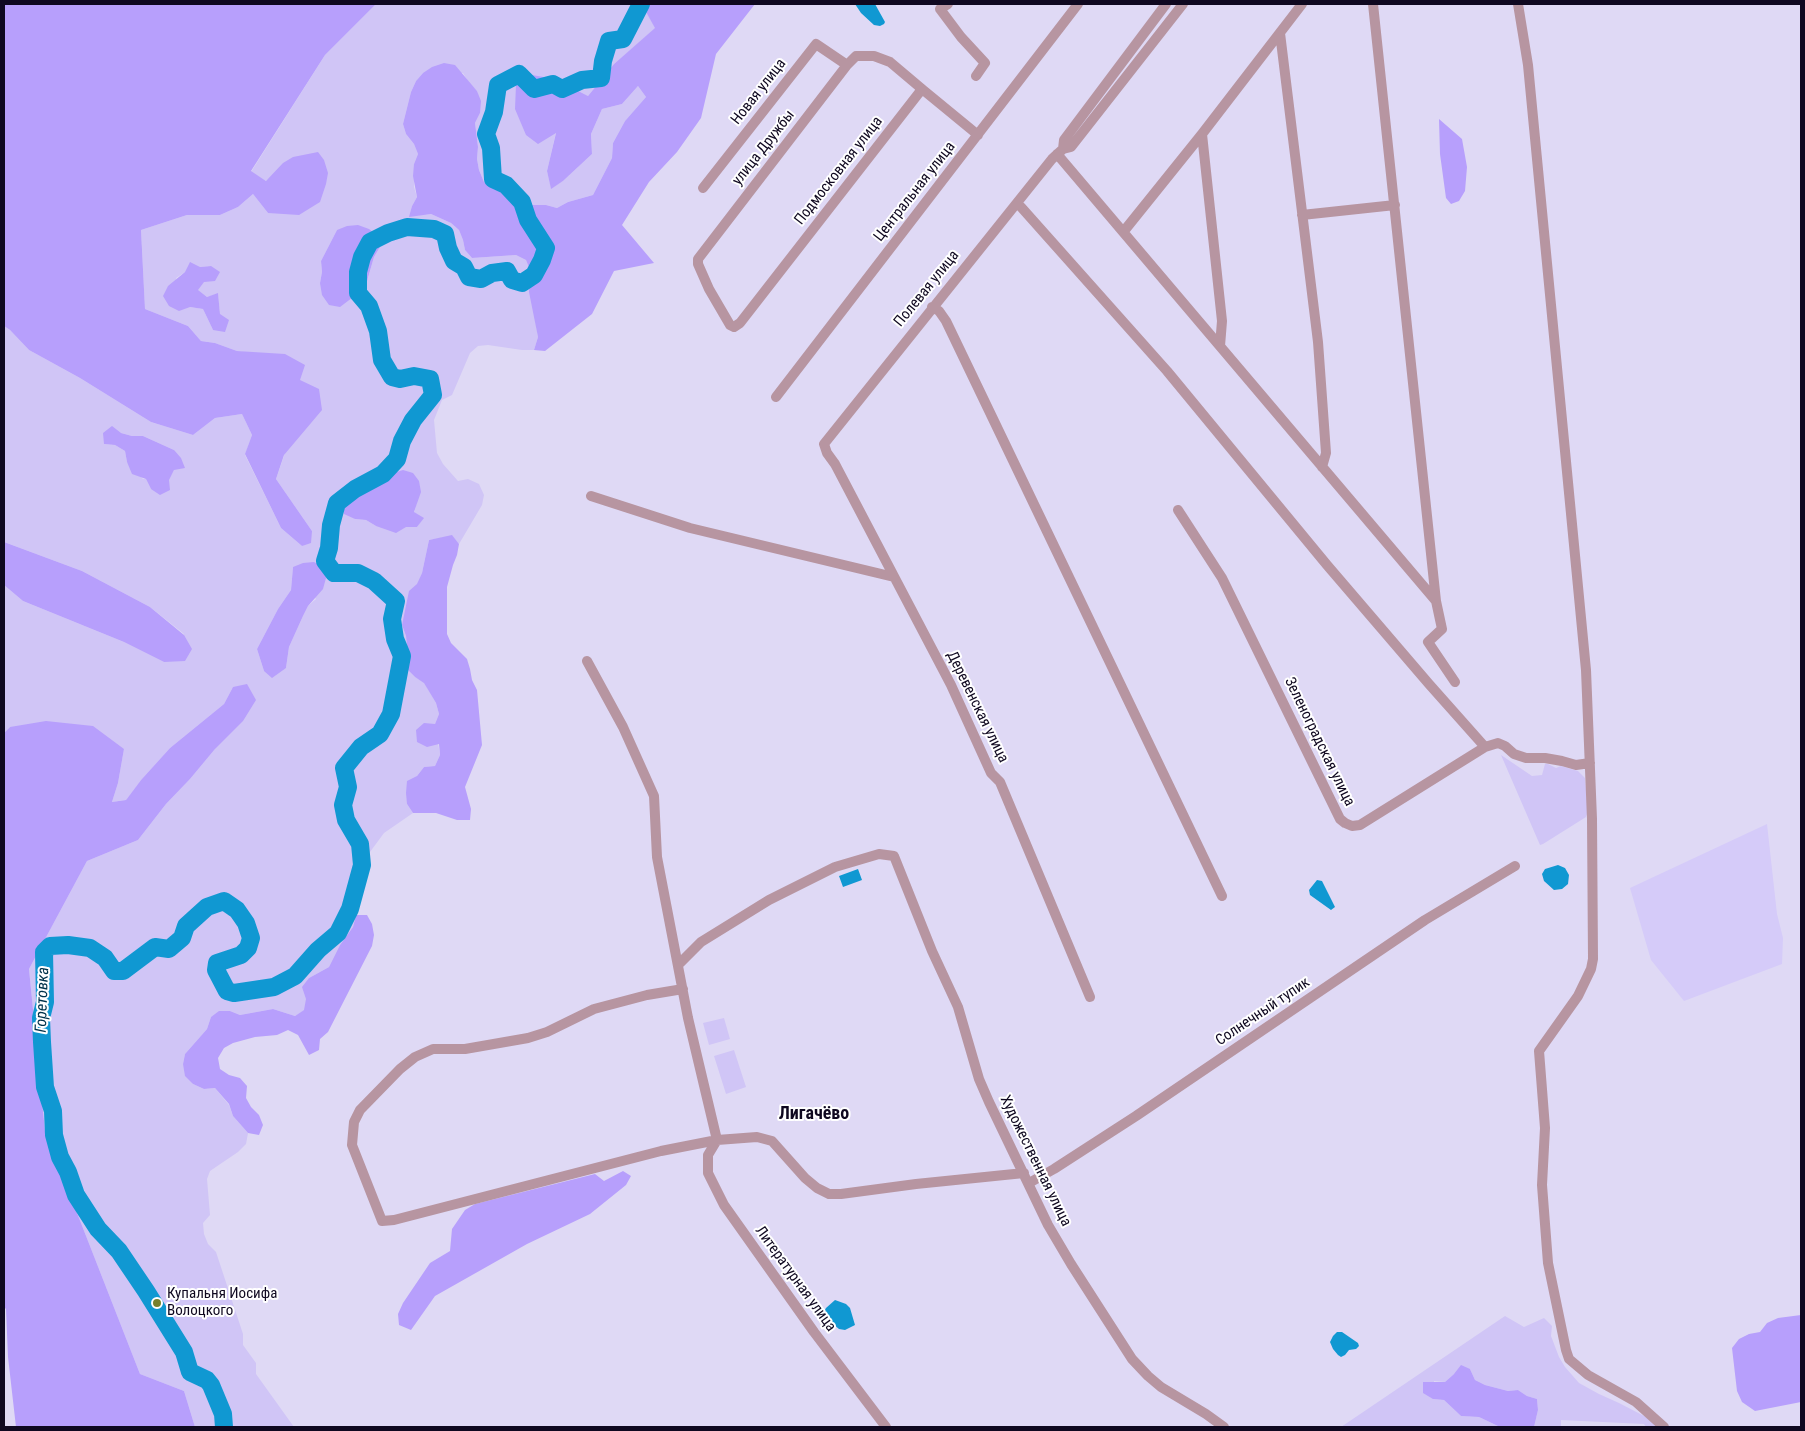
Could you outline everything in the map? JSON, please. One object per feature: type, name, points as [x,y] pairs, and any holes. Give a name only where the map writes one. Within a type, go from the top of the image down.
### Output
[{"type":"street","name":"Центральная улица","points":[[776,397],[1078,4]]},
{"type":"street","name":"Полевая улица","points":[[827,453],[824,444],[932,307],[1060,151],[1064,140],[1166,4]]},
{"type":"street","name":"Полевая улица","points":[[1060,151],[1071,147],[1183,4]]},
{"type":"street","points":[[1124,231],[1202,134],[1302,4]]},
{"type":"street","points":[[1373,4],[1436,601],[1442,629],[1428,642],[1455,682]]},
{"type":"street","points":[[1518,4],[1528,65],[1586,670],[1592,820],[1593,959],[1591,969],[1578,996],[1539,1051],[1545,1128],[1542,1184],[1548,1263],[1566,1350],[1570,1359],[1588,1375],[1636,1402],[1664,1427]]},
{"type":"street","points":[[941,5],[961,37],[985,63],[976,76]]},
{"type":"street","points":[[1150,24],[1161,32]]},
{"type":"street","points":[[1280,33],[1318,342],[1326,453],[1322,467]]},
{"type":"street","name":"Новая улица","points":[[702,188],[816,44],[847,65]]},
{"type":"street","name":"улица Дружбы","points":[[734,327],[728,322],[709,289],[698,264],[698,259],[847,65],[856,56],[874,56],[890,62],[922,89]]},
{"type":"street","points":[[922,89],[978,135]]},
{"type":"street","name":"Подмосковная улица","points":[[734,327],[740,323],[922,89]]},
{"type":"street","points":[[1202,134],[1222,321],[1220,346]]},
{"type":"street","points":[[1060,151],[1220,346],[1436,601]]},
{"type":"street","points":[[1302,215],[1395,205]]},
{"type":"street","points":[[1021,207],[1167,371],[1327,565],[1485,747],[1498,743],[1514,754],[1526,758],[1545,758],[1576,765],[1590,763]]},
{"type":"street","points":[[932,307],[946,321],[1222,896]]},
{"type":"street","name":"Деревенская улица","points":[[827,453],[835,464],[951,685],[991,773],[1000,782],[1090,997]]},
{"type":"street","points":[[591,496],[690,528],[894,577]]},
{"type":"street","name":"Зеленоградская улица","points":[[1178,510],[1222,578],[1340,819],[1352,826],[1360,825],[1485,747]]},
{"type":"street","points":[[588,661],[622,726],[654,796],[657,857],[688,1018],[717,1140]]},
{"type":"street","name":"Художественная улица","points":[[679,964],[701,942],[769,900],[826,871],[879,854],[894,856],[932,951],[958,1007],[979,1079],[1048,1225],[1132,1359],[1161,1387],[1224,1427]]},
{"type":"street","name":"Солнечный тупик","points":[[1029,1183],[1136,1116],[1426,920],[1515,866]]},
{"type":"street","points":[[683,989],[647,995],[594,1009],[547,1032],[528,1038],[465,1049],[433,1049],[426,1051],[400,1069],[360,1110],[354,1122],[352,1145],[382,1221],[394,1220],[661,1151],[717,1140],[757,1137],[772,1141],[805,1178],[817,1188],[829,1194],[1024,1173]]},
{"type":"street","name":"Литературная улица","points":[[717,1140],[708,1155],[708,1173],[724,1206],[814,1332],[886,1427]]},
{"type":"shaded area","points":[[4,4],[376,4],[325,55],[251,171],[266,181],[283,163],[293,157],[318,152],[324,160],[328,173],[320,202],[299,215],[268,213],[253,194],[238,207],[220,215],[187,215],[141,230],[145,309],[188,326],[201,341],[215,343],[237,351],[285,354],[305,365],[300,380],[319,389],[322,410],[284,455],[276,479],[312,531],[311,543],[302,546],[281,528],[245,454],[252,435],[242,414],[215,418],[193,435],[151,422],[80,378],[29,350],[4,326]]},
{"type":"shaded area","points":[[376,4],[646,4],[646,12],[656,28],[614,64],[588,96],[555,79],[556,132],[547,171],[551,188],[563,181],[592,154],[591,134],[602,109],[622,104],[638,86],[646,97],[625,121],[613,143],[612,158],[593,195],[568,202],[557,208],[546,205],[525,205],[506,192],[494,189],[484,182],[477,159],[478,147],[475,123],[480,113],[477,91],[463,73],[423,73],[416,81],[411,92],[403,124],[406,134],[414,144],[418,154],[414,164],[414,187],[417,197],[412,206],[410,216],[431,214],[451,223],[459,230],[465,250],[472,258],[516,255],[526,260],[530,270],[529,280],[538,337],[534,350],[488,345],[478,346],[470,353],[452,395],[442,400],[434,420],[437,453],[443,464],[458,481],[468,479],[479,484],[484,495],[482,505],[459,544],[452,536],[429,540],[422,573],[402,625],[406,636],[407,647],[404,658],[407,669],[424,682],[436,703],[439,714],[435,724],[440,755],[435,766],[424,767],[417,776],[407,804],[413,813],[384,833],[370,852],[353,927],[340,945],[329,967],[309,978],[305,1010],[295,1016],[273,1009],[240,1015],[230,1011],[211,1017],[207,1029],[185,1054],[183,1064],[193,1084],[204,1089],[215,1088],[229,1105],[233,1116],[248,1133],[246,1144],[238,1152],[210,1171],[207,1179],[210,1215],[203,1223],[204,1234],[208,1244],[216,1252],[243,1334],[243,1345],[256,1363],[256,1374],[294,1427],[195,1427],[184,1391],[140,1374],[45,1131],[29,969],[87,861],[138,840],[166,804],[215,749],[233,687],[224,704],[170,748],[126,800],[112,802],[118,783],[124,749],[10,727],[4,733],[4,585],[23,601],[124,642],[164,662],[184,634],[150,607],[82,571],[4,542],[4,326],[29,350],[80,378],[151,422],[193,435],[215,418],[242,414],[252,435],[245,455],[281,528],[302,546],[312,531],[276,479],[284,456],[300,380],[252,353],[201,341],[188,326],[145,309],[141,230],[187,215],[220,215],[238,207],[253,194],[268,213],[273,175],[266,181],[251,172],[325,55]],"holes":[[[337,230],[380,247],[374,257],[368,278],[339,306],[320,283],[321,261]],[[211,266],[197,290],[207,297],[218,294],[220,314],[213,330],[203,309],[190,307],[176,278],[185,272]],[[121,433],[143,436],[174,450],[174,470],[168,480],[151,489],[146,479],[143,479],[127,462],[125,451],[115,445],[104,444]],[[381,477],[417,502],[414,513],[423,518],[417,527],[376,526],[366,520],[355,519],[343,503],[373,485]],[[293,567],[316,599],[308,606],[289,647],[286,668],[264,671],[257,649],[278,609],[291,590]]]},
{"type":"shaded area","points":[[646,4],[755,4],[716,54],[701,118],[677,152],[649,182],[622,225],[654,263],[614,271],[592,314],[545,351],[534,350],[538,337],[529,292],[530,270],[526,260],[516,255],[472,258],[465,250],[459,230],[451,223],[431,214],[409,217],[417,197],[413,176],[414,164],[418,154],[414,144],[406,134],[403,124],[411,92],[416,81],[432,67],[444,63],[455,65],[477,91],[481,101],[480,113],[475,123],[478,147],[477,159],[484,182],[494,189],[506,192],[525,205],[546,205],[557,208],[568,202],[593,195],[612,158],[613,143],[625,121],[646,97],[638,86],[622,104],[602,109],[591,134],[592,154],[563,181],[551,189],[547,171],[556,133],[538,144],[526,135],[515,109],[516,85],[532,75],[555,79],[588,96],[614,64],[655,28],[646,12]]},
{"type":"shaded area","points":[[1439,119],[1462,139],[1467,167],[1465,191],[1459,201],[1451,204],[1446,198],[1440,154]]},
{"type":"shaded area","points":[[358,225],[369,229],[378,236],[380,247],[374,257],[365,288],[340,307],[329,305],[322,295],[320,283],[321,261],[337,230],[347,226]]},
{"type":"shaded area","points":[[190,262],[200,267],[211,266],[220,272],[215,281],[204,282],[198,290],[207,297],[218,293],[220,314],[229,320],[225,332],[213,330],[203,309],[190,307],[179,311],[169,306],[163,296],[168,286],[185,272]]},
{"type":"shaded area","points":[[112,426],[121,433],[143,436],[174,450],[181,458],[185,468],[174,470],[169,480],[170,490],[160,495],[151,489],[146,479],[132,474],[125,451],[115,445],[104,444],[103,433]]},
{"type":"shaded area","points":[[403,470],[413,473],[419,481],[421,492],[414,512],[424,518],[417,527],[406,527],[396,533],[376,526],[366,520],[355,519],[344,514],[343,503],[373,485],[381,477]]},
{"type":"shaded area","points":[[452,535],[459,544],[447,587],[447,634],[451,643],[467,659],[472,680],[477,690],[482,745],[465,787],[471,809],[470,820],[457,820],[436,813],[413,813],[407,804],[406,793],[407,781],[417,776],[424,767],[435,766],[440,755],[439,744],[427,747],[417,742],[416,730],[424,723],[435,724],[439,714],[436,703],[424,683],[407,669],[404,658],[407,647],[406,636],[402,625],[409,591],[417,584],[422,573],[429,540]]},
{"type":"shaded area","points":[[4,542],[82,571],[150,607],[184,635],[192,649],[185,661],[164,662],[124,642],[23,601],[4,585]]},
{"type":"shaded area","points":[[314,562],[324,568],[326,578],[323,589],[308,606],[303,616],[289,647],[286,668],[272,678],[264,671],[257,649],[278,609],[291,590],[293,567],[303,563]]},
{"type":"shaded area","points":[[247,684],[256,700],[243,721],[166,804],[138,840],[87,861],[29,969],[45,1131],[140,1374],[184,1391],[195,1427],[16,1427],[8,1357],[6,1309],[4,1307],[4,733],[10,727],[46,721],[93,726],[124,749],[118,783],[112,802],[126,800],[170,748],[224,704],[233,687]]},
{"type":"shaded area","points":[[1501,755],[1532,776],[1542,775],[1545,764],[1556,768],[1561,766],[1578,771],[1585,778],[1588,811],[1586,817],[1540,845]]},
{"type":"shaded area","points":[[1767,824],[1777,914],[1783,938],[1782,964],[1684,1001],[1651,960],[1630,888]]},
{"type":"shaded area","points":[[356,915],[367,915],[372,924],[374,935],[372,946],[328,1032],[320,1039],[319,1050],[309,1055],[298,1035],[288,1030],[277,1035],[255,1037],[233,1043],[224,1048],[218,1058],[220,1069],[229,1075],[240,1078],[247,1086],[246,1098],[259,1115],[263,1125],[259,1135],[248,1133],[233,1116],[229,1104],[215,1088],[204,1089],[193,1084],[185,1076],[183,1064],[185,1054],[207,1029],[211,1017],[219,1011],[230,1011],[240,1015],[273,1009],[295,1016],[304,1010],[306,999],[302,987],[309,978],[329,967],[340,945],[353,927]]},
{"type":"shaded area","points":[[724,1018],[730,1039],[709,1045],[703,1023]]},
{"type":"shaded area","points":[[734,1050],[746,1087],[726,1094],[714,1056]]},
{"type":"shaded area","points":[[623,1171],[631,1176],[626,1185],[590,1214],[527,1244],[435,1296],[411,1330],[399,1325],[398,1314],[403,1303],[430,1263],[450,1251],[452,1229],[465,1210],[475,1204],[595,1174],[604,1181]]},
{"type":"shaded area","points":[[1801,1315],[1801,1402],[1755,1411],[1742,1402],[1737,1391],[1732,1348],[1739,1339],[1749,1334],[1760,1332],[1767,1323],[1778,1318]]},
{"type":"shaded area","points":[[1505,1316],[1524,1327],[1544,1318],[1552,1326],[1551,1336],[1559,1357],[1579,1383],[1648,1418],[1658,1427],[1646,1427],[1644,1424],[1561,1420],[1561,1427],[1534,1427],[1538,1410],[1537,1399],[1527,1396],[1518,1390],[1508,1391],[1485,1385],[1475,1380],[1470,1369],[1454,1374],[1445,1382],[1434,1381],[1433,1399],[1444,1400],[1461,1416],[1479,1417],[1500,1427],[1341,1427]]},
{"type":"shaded area","points":[[1461,1365],[1470,1369],[1475,1380],[1485,1385],[1508,1391],[1518,1390],[1527,1396],[1537,1399],[1538,1410],[1534,1427],[1500,1427],[1479,1417],[1461,1416],[1444,1400],[1433,1399],[1423,1393],[1423,1382],[1445,1382]]},
{"type":"water","points":[[855,4],[875,4],[885,22],[884,24],[880,26],[874,25],[861,13]]},
{"type":"water","points":[[1558,865],[1565,868],[1569,875],[1568,884],[1562,889],[1554,890],[1544,881],[1542,874],[1545,869]]},
{"type":"water","points":[[858,869],[862,880],[843,887],[839,876]]},
{"type":"water","points":[[1317,880],[1322,881],[1335,907],[1331,910],[1310,895],[1309,890]]},
{"type":"water","points":[[835,1300],[846,1304],[850,1308],[855,1325],[845,1330],[839,1329],[826,1318],[823,1313]]},
{"type":"water","points":[[1337,1332],[1342,1332],[1358,1343],[1359,1346],[1356,1349],[1349,1350],[1341,1357],[1333,1349],[1330,1342]]},
{"type":"waterway","name":"Горетовка","points":[[224,1427],[223,1414],[211,1385],[207,1380],[190,1372],[184,1352],[146,1291],[119,1251],[98,1229],[76,1195],[68,1172],[60,1157],[54,1135],[53,1111],[45,1087],[41,1018],[45,1002],[44,952],[50,946],[68,945],[90,948],[105,958],[114,971],[123,971],[155,947],[169,949],[182,938],[186,926],[207,907],[224,901],[237,910],[246,923],[251,938],[248,948],[241,955],[217,963],[216,970],[227,991],[234,993],[274,987],[295,976],[318,950],[338,933],[350,909],[362,865],[360,844],[346,820],[343,805],[348,787],[344,768],[361,747],[380,734],[391,714],[402,656],[395,639],[392,619],[396,601],[374,581],[358,573],[334,573],[325,561],[329,548],[331,525],[337,503],[355,489],[383,474],[397,459],[402,441],[413,420],[433,395],[430,379],[414,376],[400,379],[392,377],[382,360],[378,331],[369,306],[358,293],[358,272],[362,257],[370,242],[388,233],[407,227],[434,229],[445,234],[448,248],[454,261],[464,267],[469,277],[481,279],[492,273],[507,271],[512,280],[522,283],[534,275],[546,248],[528,220],[522,202],[506,185],[493,179],[491,148],[486,134],[494,112],[498,85],[519,74],[534,89],[553,84],[562,89],[582,80],[601,78],[603,61],[609,41],[623,39],[641,4]]},
{"type":"place","name":"Купальня Иосифа Волоцкого","points":[[157,1303]]},
{"type":"district","name":"Лигачёво","points":[[814,1114]]}]
